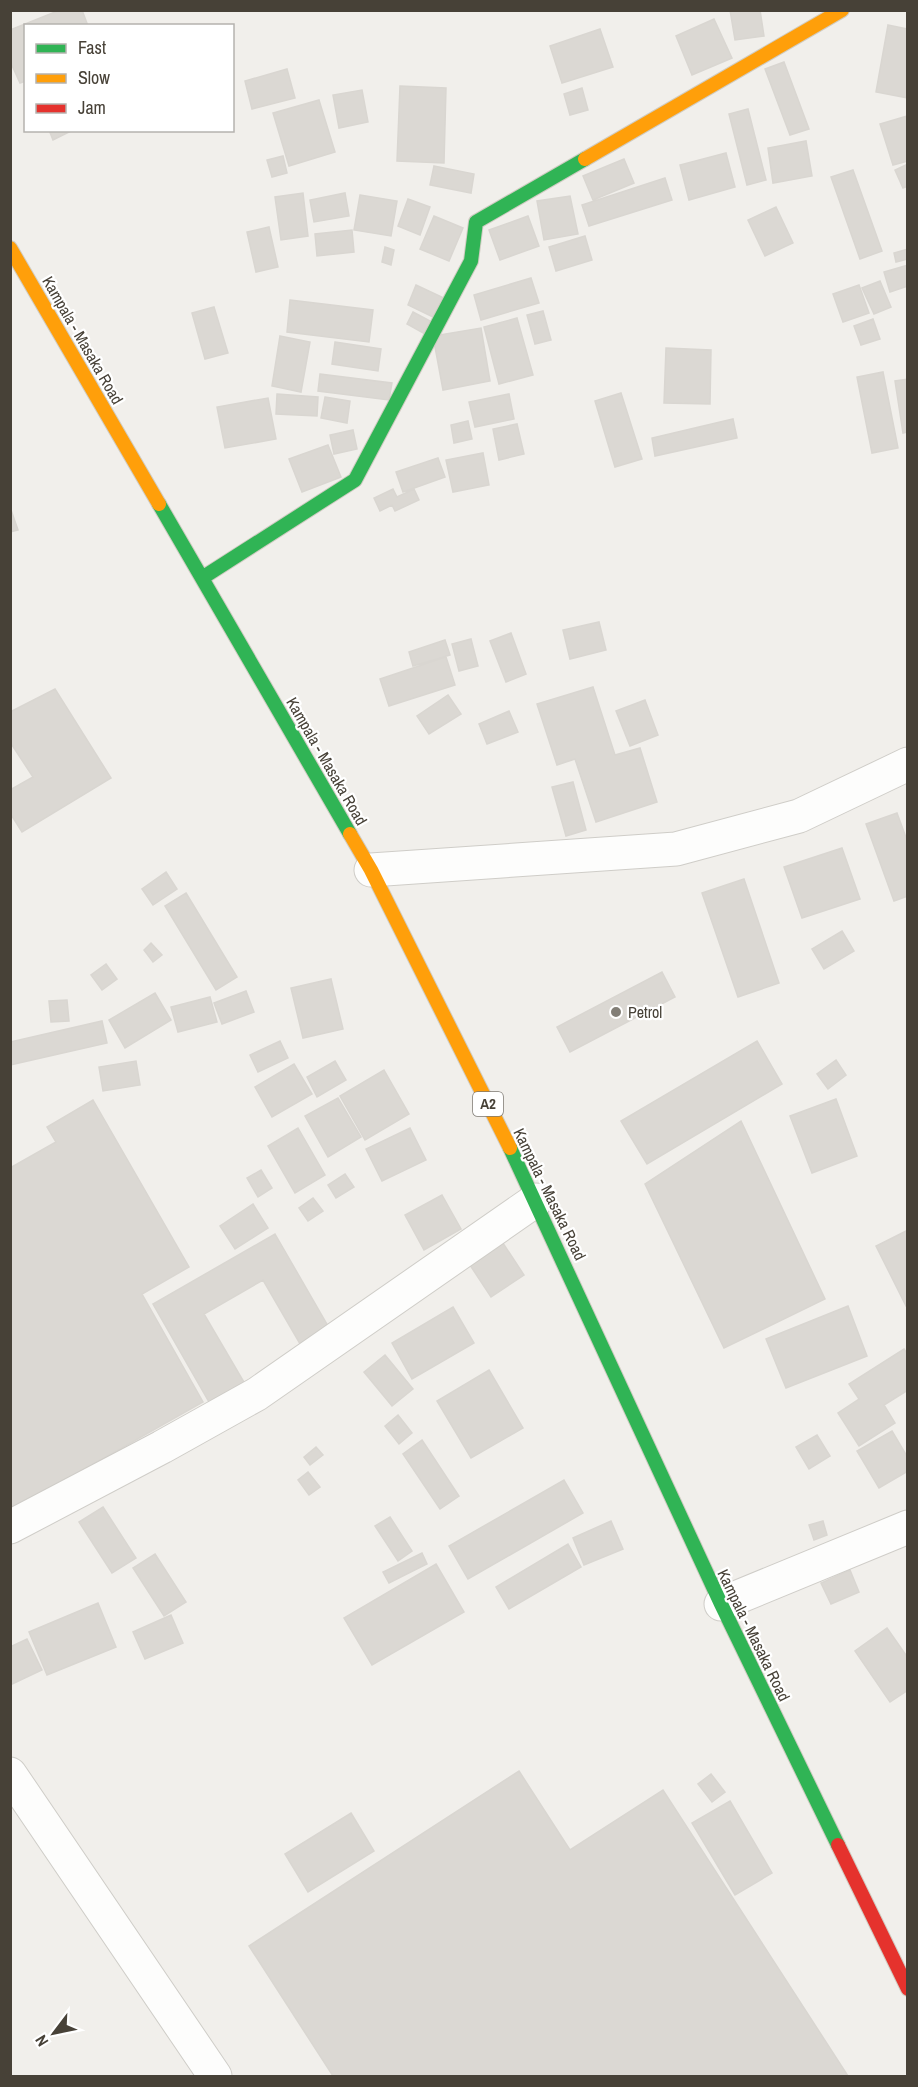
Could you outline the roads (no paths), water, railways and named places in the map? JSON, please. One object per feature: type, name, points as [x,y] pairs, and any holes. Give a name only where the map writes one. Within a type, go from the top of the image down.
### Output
[{"type":"main road","points":[[202,578],[355,480],[471,261],[477,222],[842,10]]},
{"type":"main road","name":"Kampala - Masaka Road","points":[[10,248],[371,870],[536,1200],[721,1604],[908,1989]]},
{"type":"street","points":[[371,870],[676,849],[799,816],[908,764]]},
{"type":"street","points":[[10,1527],[162,1448],[257,1394],[536,1200]]},
{"type":"street","points":[[721,1604],[908,1527]]},
{"type":"street","points":[[10,1774],[215,2076]]},
{"type":"place","name":"Petrol","points":[[616,1012]]}]
